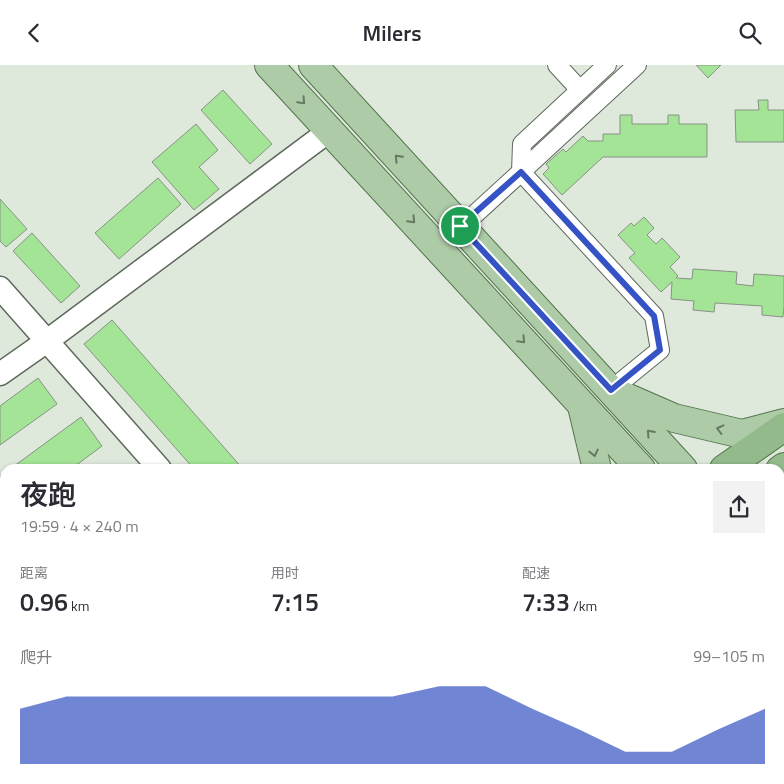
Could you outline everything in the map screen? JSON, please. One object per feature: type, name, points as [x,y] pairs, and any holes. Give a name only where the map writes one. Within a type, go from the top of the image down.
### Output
[{"type":"highway","points":[[731,464],[784,427]]},
{"type":"main road","points":[[269,65],[637,464]]},
{"type":"main road","points":[[312,65],[678,464]]},
{"type":"main road","points":[[611,390],[674,418],[742,435],[784,423]]},
{"type":"main road","points":[[582,404],[596,464]]},
{"type":"street","points":[[557,65],[580,90]]},
{"type":"street","points":[[607,65],[522,144],[521,172],[654,316],[660,350],[611,390]]},
{"type":"street","points":[[438,248],[638,65]]},
{"type":"street","points":[[0,374],[329,131]]},
{"type":"street","points":[[0,288],[156,464]]},
{"type":"building","points":[[696,65],[721,65],[708,78]]},
{"type":"building","points":[[223,90],[272,144],[250,164],[201,110]]},
{"type":"building","points":[[758,100],[768,100],[768,110],[784,110],[784,142],[736,142],[735,110],[759,110]]},
{"type":"building","points":[[620,115],[632,115],[632,124],[668,124],[668,115],[679,115],[679,124],[707,124],[707,157],[603,157],[562,195],[543,174],[549,168],[546,164],[563,149],[566,152],[583,136],[588,141],[603,141],[603,134],[620,134]]},
{"type":"building","points":[[196,124],[218,150],[199,167],[219,189],[194,210],[152,162]]},
{"type":"building","points":[[158,178],[181,204],[119,259],[95,233]]},
{"type":"building","points":[[0,199],[27,229],[6,247],[0,241]]},
{"type":"building","points":[[644,217],[654,228],[647,235],[656,244],[662,238],[680,257],[670,267],[678,276],[676,278],[692,279],[693,269],[737,272],[736,284],[753,286],[754,274],[784,276],[783,317],[762,315],[762,306],[715,303],[714,312],[693,310],[694,301],[671,299],[672,282],[661,292],[629,258],[635,253],[618,235],[631,223],[634,226]]},
{"type":"building","points":[[32,233],[80,286],[61,303],[13,251]]},
{"type":"building","points":[[112,320],[239,464],[190,464],[84,344]]},
{"type":"building","points":[[38,378],[57,404],[0,445],[0,406]]},
{"type":"building","points":[[81,417],[102,446],[78,464],[17,464]]},
{"type":"route","points":[[521,172],[654,316],[660,350],[611,390],[460,226],[521,172]]}]
